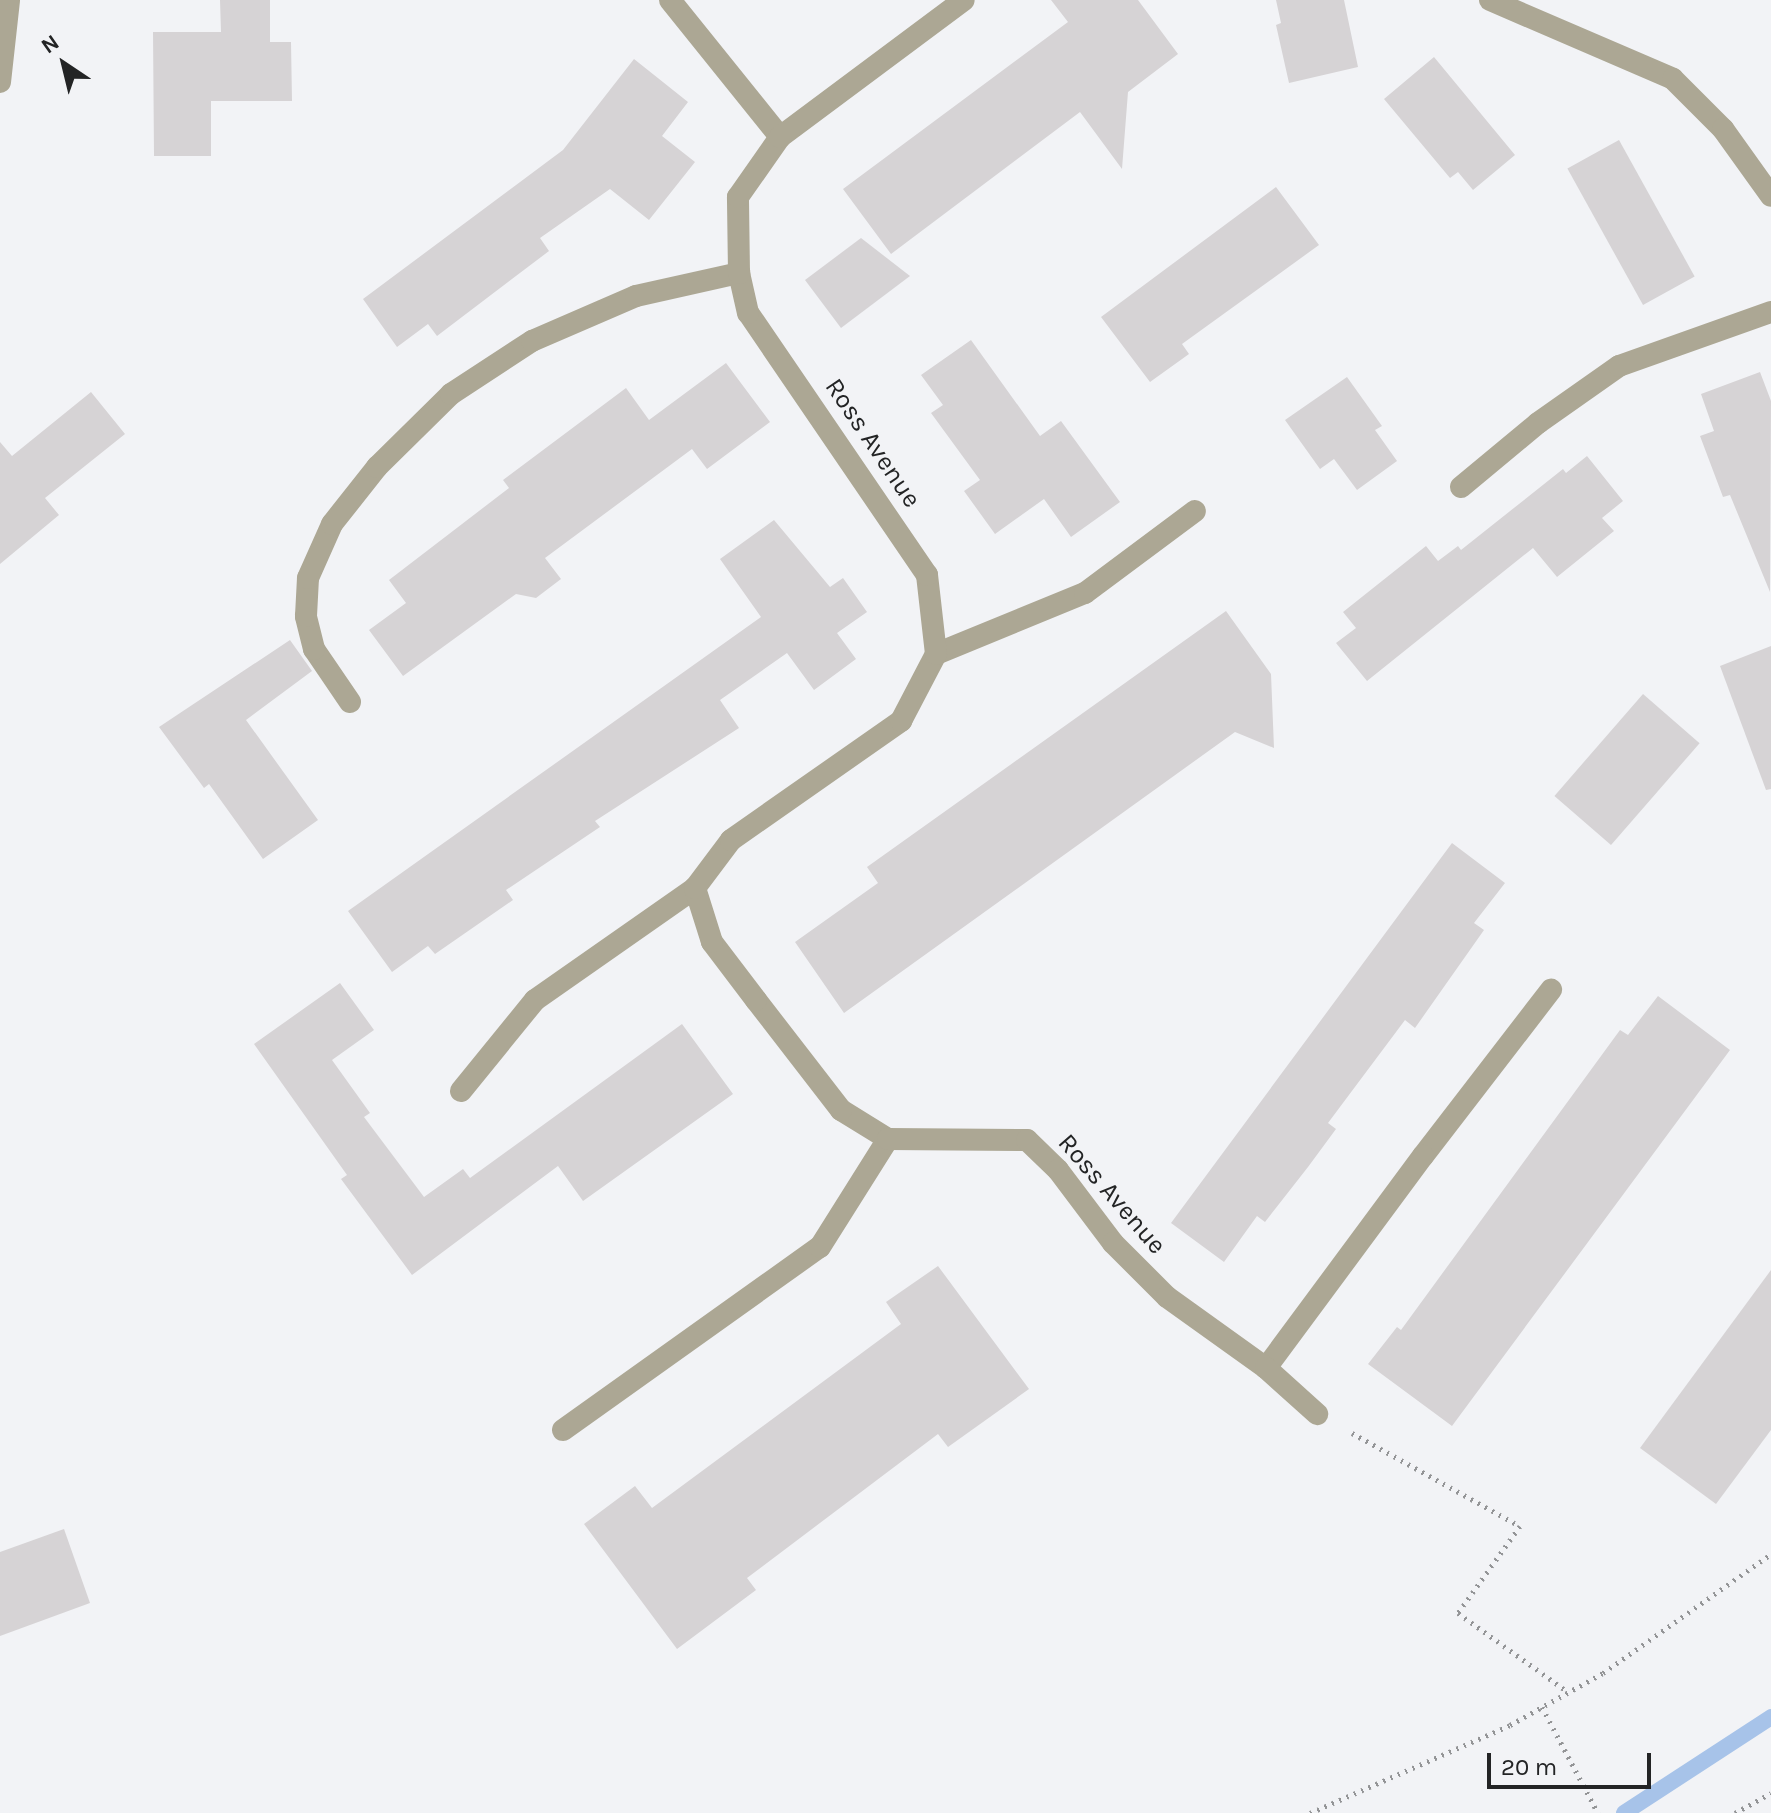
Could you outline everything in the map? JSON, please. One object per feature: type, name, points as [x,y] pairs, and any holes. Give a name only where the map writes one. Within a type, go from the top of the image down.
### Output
[{"type":"street","points":[[0,82],[9,0]]},
{"type":"street","points":[[670,0],[780,137]]},
{"type":"street","name":"Ross Avenue","points":[[936,654],[927,575],[748,313],[739,273],[738,197],[780,137],[964,0]]},
{"type":"street","points":[[1490,0],[1673,79],[1723,129],[1771,196]]},
{"type":"street","points":[[350,702],[314,649],[306,616],[308,578],[332,524],[377,467],[451,394],[532,341],[636,296],[739,273]]},
{"type":"street","points":[[1461,487],[1538,423],[1619,366],[1771,312]]},
{"type":"street","points":[[461,1091],[535,1000],[695,888],[731,840],[901,721],[936,654],[1085,593],[1195,511]]},
{"type":"street","points":[[563,1430],[820,1247],[888,1139],[841,1110],[756,1000],[712,942],[695,888]]},
{"type":"street","points":[[1266,1368],[1551,990]]},
{"type":"street","name":"Ross Avenue","points":[[888,1139],[1027,1140],[1058,1170],[1113,1243],[1167,1297],[1266,1368],[1317,1414]]},
{"type":"path","points":[[1317,1414],[1520,1526],[1458,1613],[1568,1692]]},
{"type":"path","points":[[1310,1813],[1542,1707],[1603,1673],[1771,1554]]},
{"type":"path","points":[[1542,1707],[1598,1813]]},
{"type":"path","points":[[1735,1813],[1771,1793]]},
{"type":"building","points":[[220,0],[270,0],[270,42],[291,42],[292,101],[211,101],[211,156],[154,156],[153,32],[221,32]]},
{"type":"building","points":[[1051,0],[1138,0],[1178,54],[1128,92],[1122,169],[1080,112],[891,254],[843,189],[1068,22]]},
{"type":"building","points":[[1276,0],[1344,0],[1358,67],[1289,83],[1276,25],[1281,23]]},
{"type":"building","points":[[1434,57],[1515,155],[1473,190],[1458,172],[1450,178],[1384,99]]},
{"type":"building","points":[[634,59],[688,102],[662,136],[695,162],[649,220],[610,189],[540,238],[549,251],[437,336],[428,324],[397,347],[363,299],[563,150]]},
{"type":"building","points":[[1619,140],[1695,276],[1643,305],[1567,169]]},
{"type":"building","points":[[1276,187],[1319,245],[1182,344],[1189,354],[1150,382],[1101,317]]},
{"type":"building","points":[[861,238],[910,276],[841,328],[805,280]]},
{"type":"building","points":[[971,340],[1040,436],[1061,421],[1120,502],[1071,537],[1044,499],[995,534],[964,491],[980,480],[931,413],[943,405],[921,375]]},
{"type":"building","points":[[726,363],[770,422],[707,469],[692,449],[545,558],[561,579],[536,598],[516,594],[403,676],[369,630],[406,603],[389,580],[509,488],[503,480],[626,388],[649,420]]},
{"type":"building","points":[[1760,372],[1771,401],[1770,592],[1730,495],[1723,497],[1700,436],[1714,431],[1701,394]]},
{"type":"building","points":[[1347,377],[1382,426],[1375,430],[1397,461],[1357,490],[1334,459],[1320,469],[1285,420]]},
{"type":"building","points":[[91,392],[125,434],[45,498],[59,515],[0,564],[0,442],[12,456]]},
{"type":"building","points":[[1587,456],[1623,501],[1602,518],[1614,531],[1557,577],[1533,548],[1367,681],[1336,643],[1356,628],[1343,612],[1426,546],[1438,561],[1458,546],[1461,550],[1563,469],[1566,473]]},
{"type":"building","points":[[774,520],[830,587],[843,578],[867,612],[837,633],[856,659],[814,690],[787,653],[720,700],[739,728],[595,821],[600,827],[506,890],[513,900],[435,954],[428,946],[392,972],[348,911],[761,617],[720,559]]},
{"type":"building","points":[[1226,611],[1271,674],[1274,748],[1235,732],[844,1013],[795,942],[878,883],[867,867]]},
{"type":"building","points":[[290,640],[312,671],[246,720],[318,820],[263,859],[209,784],[204,788],[159,727]]},
{"type":"building","points":[[1771,646],[1771,789],[1766,790],[1720,666]]},
{"type":"building","points":[[1643,694],[1700,743],[1611,845],[1554,796]]},
{"type":"building","points":[[1452,843],[1505,883],[1474,923],[1484,930],[1415,1028],[1405,1020],[1328,1123],[1336,1129],[1265,1222],[1257,1216],[1224,1262],[1171,1223]]},
{"type":"building","points":[[340,983],[374,1030],[332,1060],[370,1113],[364,1117],[424,1197],[463,1169],[470,1178],[682,1024],[733,1094],[583,1201],[558,1166],[412,1275],[341,1179],[347,1175],[254,1044]]},
{"type":"building","points":[[1658,996],[1730,1050],[1452,1426],[1368,1364],[1397,1327],[1401,1330],[1620,1030],[1628,1035]]},
{"type":"building","points":[[938,1266],[1029,1389],[948,1447],[938,1434],[747,1578],[756,1590],[677,1649],[584,1524],[635,1486],[652,1508],[901,1324],[886,1302]]},
{"type":"building","points":[[1771,1270],[1771,1430],[1716,1504],[1640,1448]]},
{"type":"building","points":[[64,1529],[90,1603],[0,1636],[0,1552]]},
{"type":"waterway","points":[[1624,1813],[1771,1717]]}]
